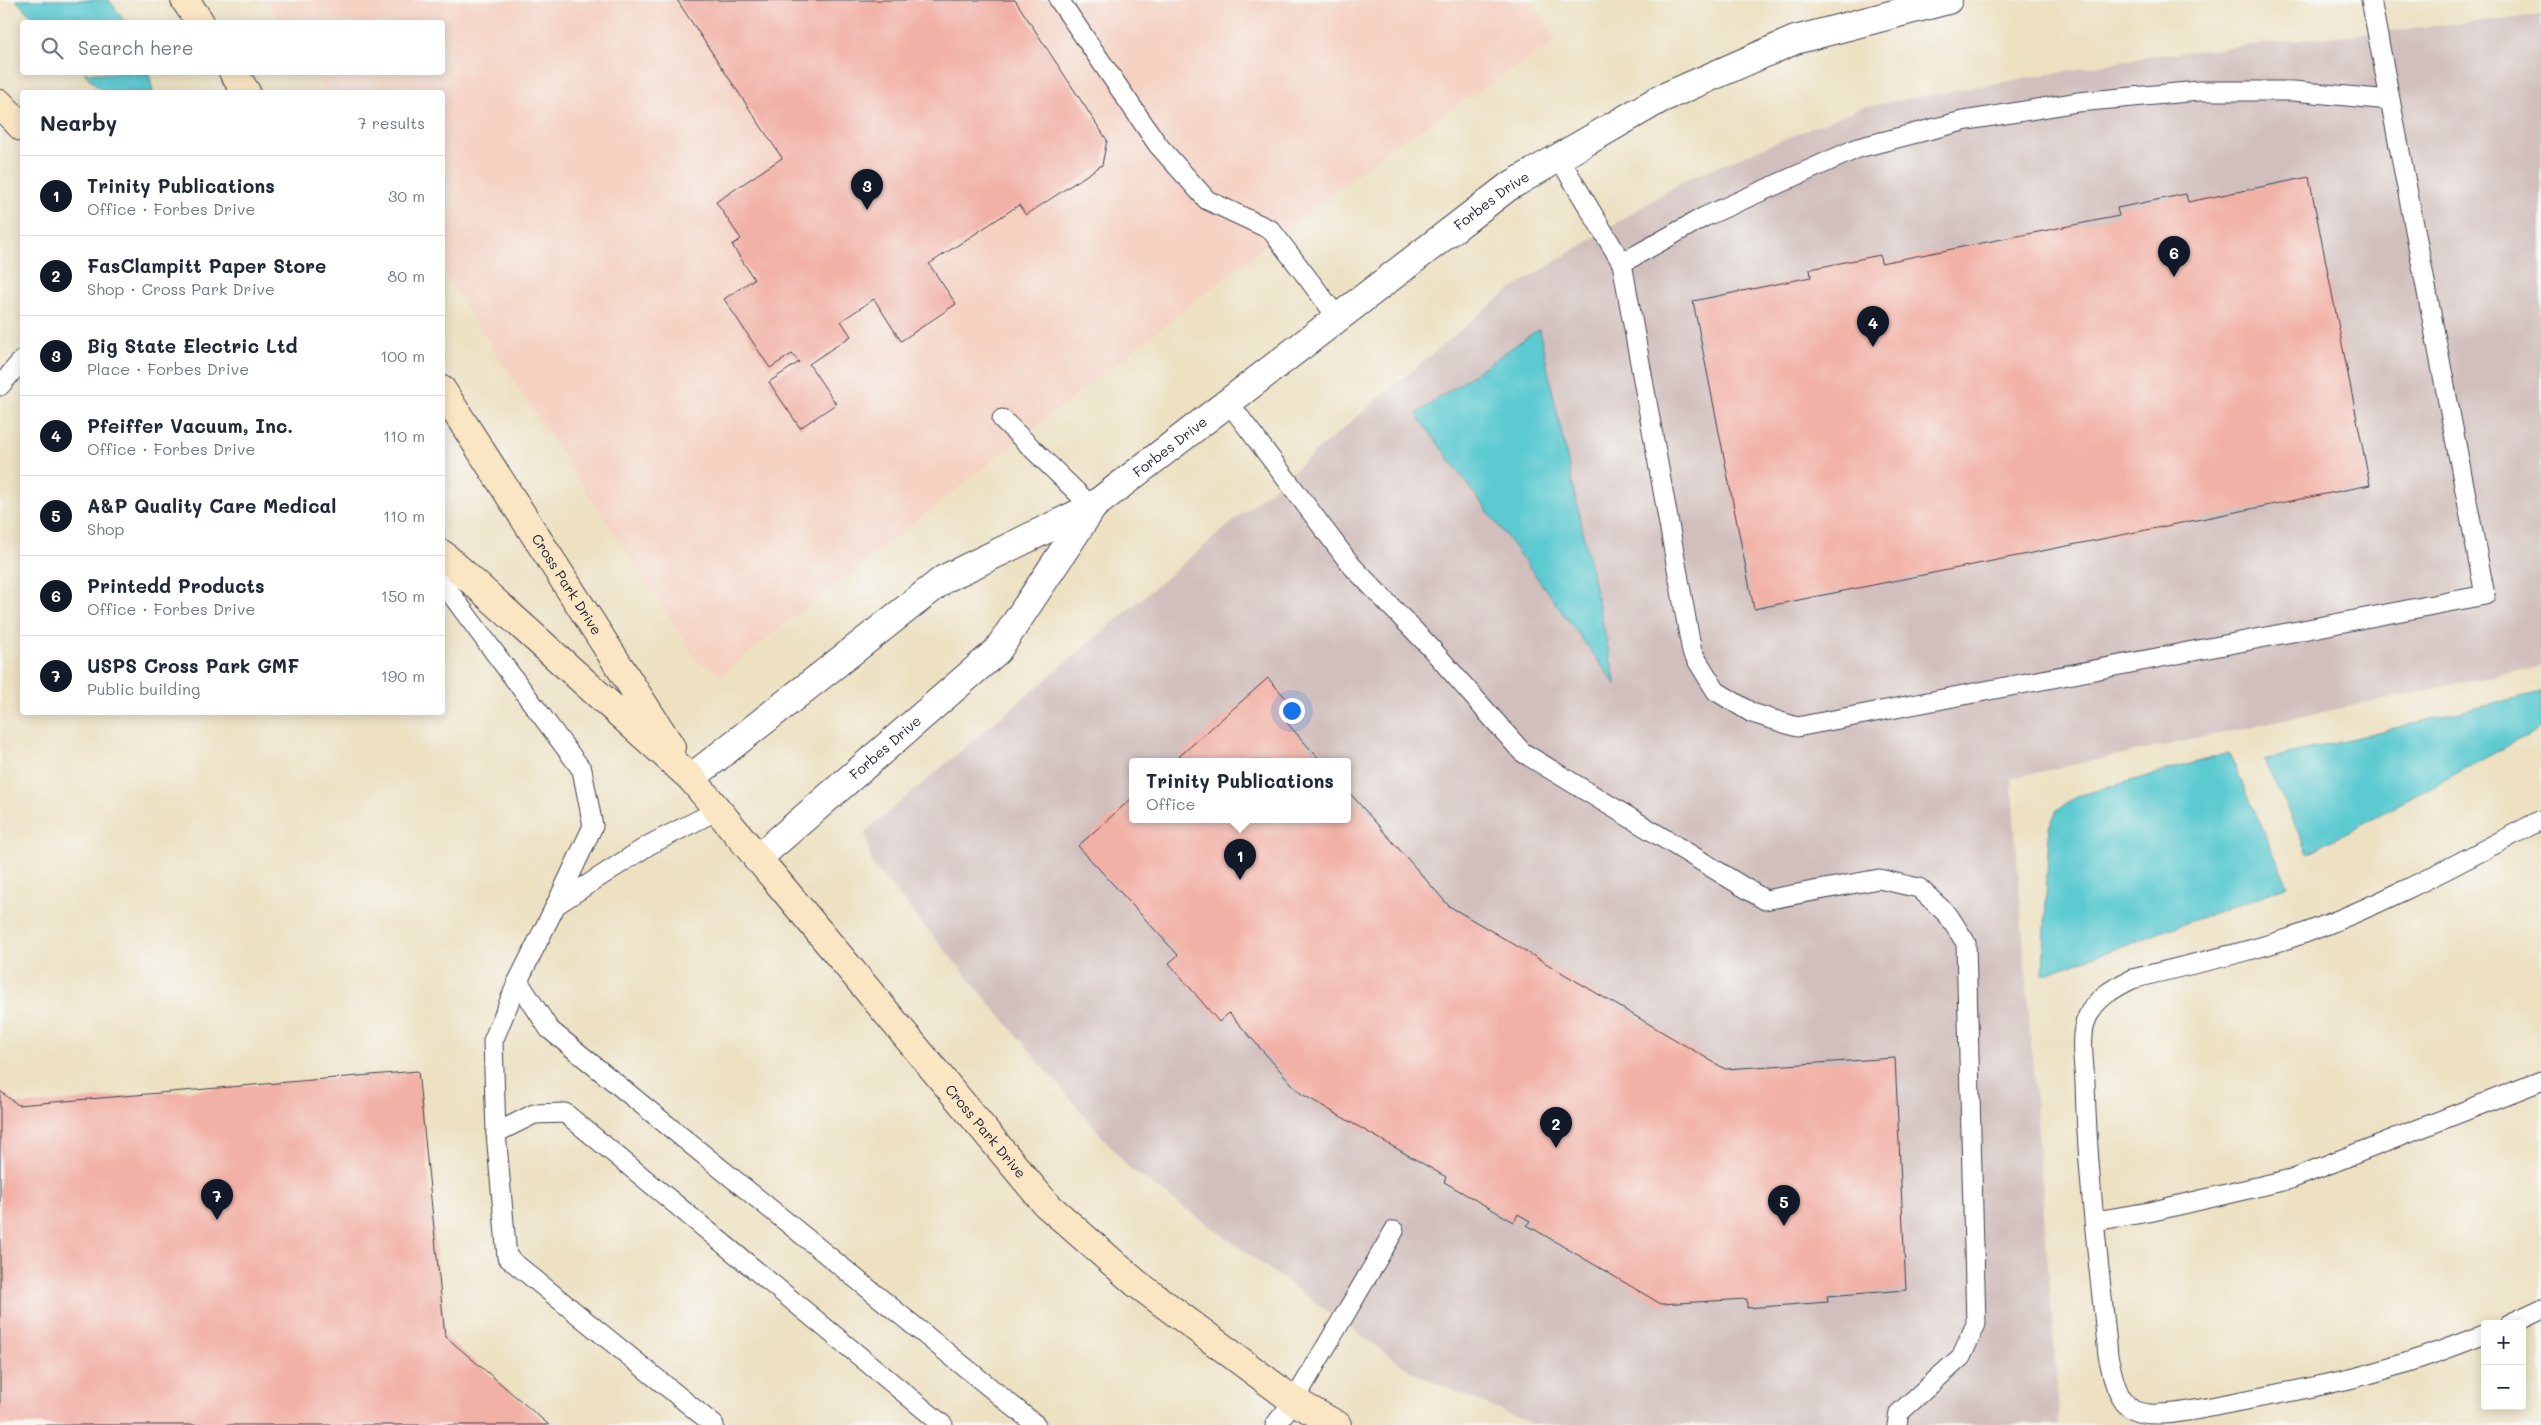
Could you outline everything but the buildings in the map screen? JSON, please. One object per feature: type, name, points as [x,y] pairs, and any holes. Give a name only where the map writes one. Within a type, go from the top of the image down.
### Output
[{"type":"street","points":[[185,0],[199,20]]},
{"type":"street","name":"Forbes Drive","points":[[691,778],[944,579],[1092,507],[1508,187],[1660,99],[1795,40],[1948,0]]},
{"type":"street","points":[[235,75],[245,90]]},
{"type":"street","points":[[0,104],[20,125]]},
{"type":"street","name":"Cross Park Drive","points":[[445,395],[691,778],[1046,1204],[1136,1283],[1294,1401],[1336,1425]]},
{"type":"street","name":"Forbes Drive","points":[[758,859],[997,651],[1092,507]]},
{"type":"street","name":"Cross Park Drive","points":[[445,557],[691,778]]},
{"type":"lane","points":[[1059,0],[1158,145],[1207,200],[1271,230],[1338,318]]},
{"type":"lane","points":[[1558,158],[1622,263],[1692,652],[1716,691],[1752,713],[1797,727],[2485,595],[2371,0]]},
{"type":"lane","points":[[1622,263],[1704,217],[1850,152],[1963,121],[2078,102],[2199,91],[2293,91],[2390,100]]},
{"type":"lane","points":[[0,386],[20,362]]},
{"type":"lane","points":[[1229,402],[1351,565],[1429,646],[1522,752],[1765,900],[1879,879],[1919,888],[1948,915],[1966,943],[1976,1324],[1960,1357],[1899,1413],[1897,1425]]},
{"type":"lane","points":[[1002,418],[1092,507]]},
{"type":"lane","points":[[445,586],[582,770],[593,826],[518,981],[493,1041],[496,1133],[507,1257],[714,1425]]},
{"type":"lane","points":[[556,905],[650,845],[718,810]]},
{"type":"lane","points":[[2481,1336],[2454,1346],[2338,1382],[2181,1412],[2150,1413],[2133,1410],[2123,1399],[2115,1382],[2108,1355],[2086,1137],[2083,1046],[2086,1019],[2095,1004],[2114,989],[2132,979],[2263,947],[2315,928],[2384,899],[2541,820]]},
{"type":"lane","points":[[518,981],[549,1030],[1036,1425]]},
{"type":"lane","points":[[2095,1221],[2149,1212],[2292,1179],[2541,1081]]},
{"type":"lane","points":[[496,1133],[534,1114],[565,1113],[943,1425]]},
{"type":"lane","points":[[1276,1425],[1294,1401],[1394,1231]]},
{"type":"lane","points":[[2518,1320],[2541,1309]]},
{"type":"shaded area","points":[[264,0],[1531,0],[1557,41],[1387,150],[722,674],[698,662],[445,275],[445,90],[324,90],[313,75],[445,75],[445,20],[278,20]]},
{"type":"shaded area","points":[[2541,15],[2541,666],[2011,778],[2060,1425],[1533,1425],[1412,1372],[1128,1167],[872,864],[865,832],[1504,294],[1685,180],[1862,107],[2157,55]]},
{"type":"water","points":[[16,0],[109,0],[124,20],[35,20]]},
{"type":"water","points":[[86,75],[149,75],[153,90],[100,90]]},
{"type":"water","points":[[1539,329],[1616,685],[1416,414]]},
{"type":"water","points":[[2541,692],[2541,728],[2308,853],[2264,760]]},
{"type":"water","points":[[2229,753],[2288,886],[2043,975],[2049,827],[2057,810],[2077,796]]},
{"type":"place","name":"Big State Electric Ltd","points":[[867,210]]},
{"type":"place","name":"Printedd Products","points":[[2174,277]]},
{"type":"place","name":"Pfeiffer Vacuum, Inc.","points":[[1873,347]]},
{"type":"place","name":"Trinity Publications","points":[[1240,880]]},
{"type":"place","name":"FasClampitt Paper Store","points":[[1556,1148]]},
{"type":"place","name":"USPS Cross Park GMF","points":[[217,1220]]},
{"type":"place","name":"A&P Quality Care Medical","points":[[1784,1226]]}]
